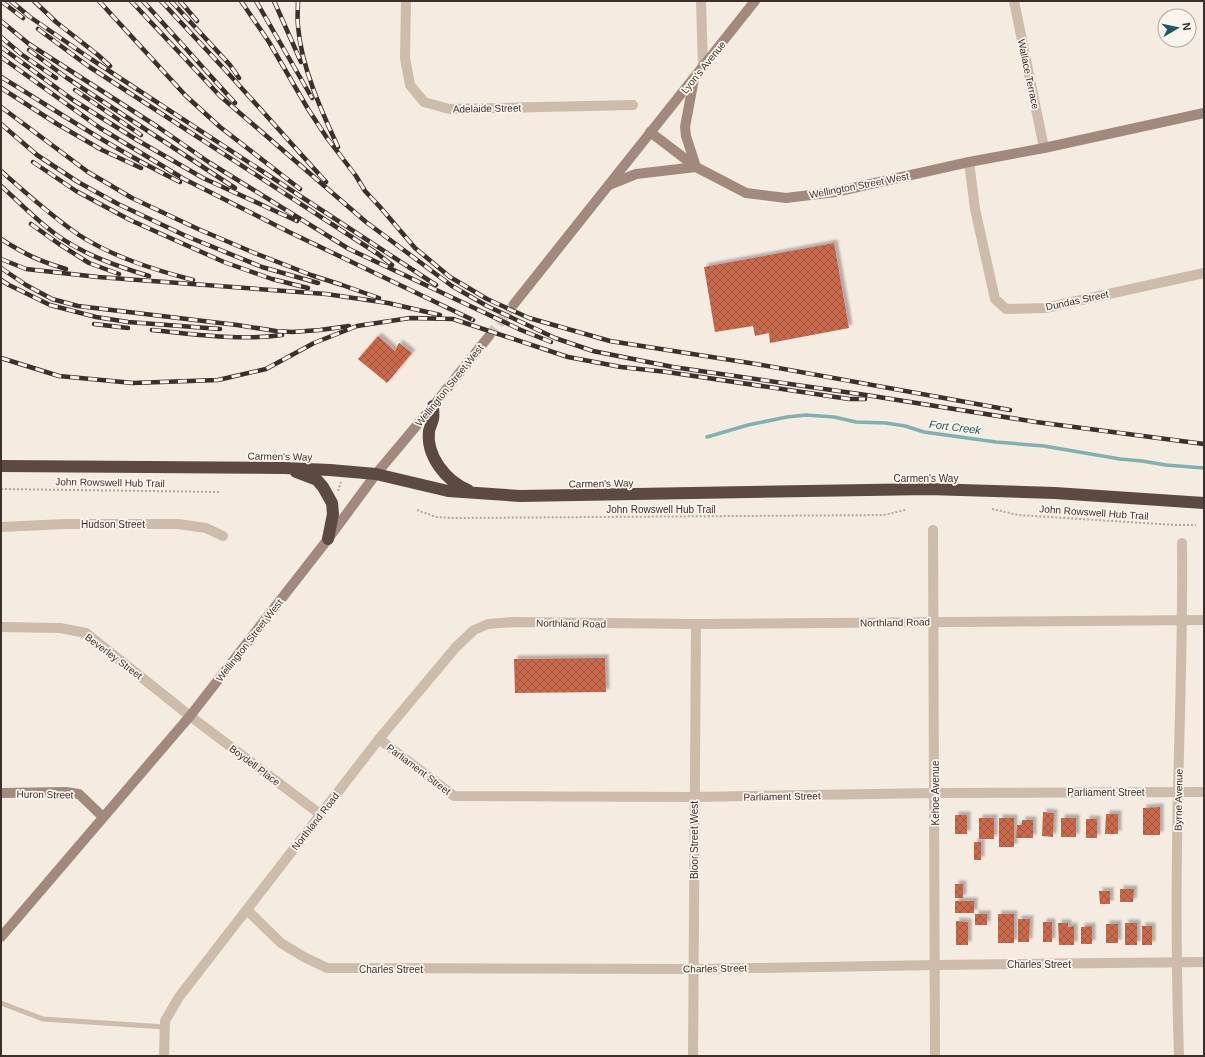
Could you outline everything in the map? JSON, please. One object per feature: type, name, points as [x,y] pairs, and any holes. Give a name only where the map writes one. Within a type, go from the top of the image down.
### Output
[{"type":"highway","points":[[433,406],[433,418],[429,431],[432,453],[443,472],[460,487],[473,492]]},
{"type":"highway","name":"Carmen's Way","points":[[1,466],[284,468],[330,470],[376,474],[448,491],[520,496],[928,489],[1055,493],[1204,503]]},
{"type":"highway","points":[[284,468],[309,476],[317,480],[323,487],[332,503],[333,514],[328,539]]},
{"type":"main road","name":"Lyon's Avenue","points":[[650,132],[755,1]]},
{"type":"main road","points":[[608,185],[636,174],[696,167],[686,136],[685,127],[694,77]]},
{"type":"main road","name":"Wellington Street West","points":[[650,132],[696,167],[746,193],[786,198],[835,192],[969,162],[1044,148],[1204,113]]},
{"type":"main road","points":[[514,304],[650,132]]},
{"type":"main road","name":"Wellington Street West","points":[[1,937],[190,716],[328,539],[376,474],[433,406],[488,336]]},
{"type":"main road","name":"Huron Street","points":[[1,794],[66,792],[79,794],[103,817]]},
{"type":"street","name":"Adelaide Street","points":[[406,1],[405,58],[410,85],[424,102],[449,109],[633,105]]},
{"type":"street","points":[[701,1],[703,66]]},
{"type":"street","name":"Wallace Terrace","points":[[1014,1],[1044,148]]},
{"type":"street","name":"Dundas Street","points":[[969,162],[975,209],[995,299],[1006,309],[1045,308],[1204,272]]},
{"type":"street","name":"Hudson Street","points":[[1,527],[64,524],[178,524],[206,528],[223,536]]},
{"type":"street","name":"Kehoe Avenue","points":[[933,530],[936,965],[935,1056]]},
{"type":"street","name":"Byrne Avenue","points":[[1179,1056],[1176,963],[1178,792],[1183,620],[1182,544]]},
{"type":"street","name":"Northland Road","points":[[164,1056],[165,1021],[179,997],[379,739],[456,647],[474,630],[488,624],[513,622],[696,624],[1204,620]]},
{"type":"street","name":"Bloor Street West","points":[[693,1056],[696,624]]},
{"type":"street","name":"Beverley Street","points":[[1,627],[60,628],[86,633],[190,716]]},
{"type":"street","name":"Boydell Place","points":[[190,716],[320,814]]},
{"type":"street","name":"Parliament Street","points":[[379,739],[454,796],[694,798],[935,792],[1204,792]]},
{"type":"street","name":"Charles Street","points":[[247,910],[281,943],[304,957],[327,968],[694,969],[1204,962]]},
{"type":"lane","points":[[1,1003],[43,1019],[165,1027]]},
{"type":"path","points":[[338,492],[341,481]]},
{"type":"path","name":"John Rowswell Hub Trail","points":[[1,489],[219,492]]},
{"type":"path","name":"John Rowswell Hub Trail","points":[[992,509],[1018,515],[1196,525]]},
{"type":"path","name":"John Rowswell Hub Trail","points":[[417,510],[436,517],[453,518],[884,515],[905,510]]},
{"type":"building","points":[[834,243],[849,328],[770,343],[769,333],[755,336],[753,326],[715,332],[704,267]]},
{"type":"building","points":[[378,336],[395,351],[399,343],[412,353],[387,383],[358,359]]},
{"type":"building","points":[[605,658],[606,692],[515,693],[514,659]]},
{"type":"building","points":[[1160,807],[1160,835],[1143,835],[1143,808]]},
{"type":"building","points":[[1043,812],[1054,813],[1053,837],[1042,836]]},
{"type":"building","points":[[1106,814],[1118,814],[1118,834],[1105,834]]},
{"type":"building","points":[[955,815],[967,815],[967,834],[955,834]]},
{"type":"building","points":[[979,818],[994,818],[994,839],[979,839]]},
{"type":"building","points":[[999,818],[1014,818],[1014,847],[999,847]]},
{"type":"building","points":[[1061,818],[1076,818],[1076,837],[1061,837]]},
{"type":"building","points":[[1086,819],[1097,819],[1097,838],[1086,838]]},
{"type":"building","points":[[1022,820],[1033,820],[1033,838],[1016,838],[1017,825],[1022,825]]},
{"type":"building","points":[[974,842],[981,842],[981,860],[974,860]]},
{"type":"building","points":[[955,884],[963,884],[963,898],[955,898]]},
{"type":"building","points":[[1120,889],[1134,889],[1133,902],[1120,902]]},
{"type":"building","points":[[1099,891],[1110,891],[1110,904],[1100,904]]},
{"type":"building","points":[[955,901],[974,901],[974,913],[955,913]]},
{"type":"building","points":[[975,914],[987,914],[987,925],[975,925]]},
{"type":"building","points":[[998,914],[1014,914],[1014,943],[998,943]]},
{"type":"building","points":[[1018,919],[1030,919],[1029,942],[1018,942]]},
{"type":"building","points":[[956,921],[968,922],[968,945],[956,945]]},
{"type":"building","points":[[1043,922],[1052,922],[1052,942],[1043,942]]},
{"type":"building","points":[[1058,923],[1068,923],[1068,927],[1074,926],[1074,945],[1059,945]]},
{"type":"building","points":[[1125,923],[1137,923],[1137,945],[1125,945]]},
{"type":"building","points":[[1106,924],[1118,924],[1118,943],[1106,943]]},
{"type":"building","points":[[1092,926],[1092,944],[1081,944],[1081,927]]},
{"type":"building","points":[[1142,926],[1152,926],[1152,945],[1142,945]]},
{"type":"waterway","name":"Fort Creek","points":[[707,437],[748,425],[787,417],[806,415],[834,417],[856,422],[886,423],[905,426],[924,432],[996,442],[1044,446],[1166,465],[1204,468]]},
{"type":"tunnel","points":[[489,336],[514,304]]},
{"type":"railway","points":[[1,1],[23,18]]},
{"type":"railway","points":[[11,1],[30,17],[91,59],[436,285]]},
{"type":"railway","points":[[34,1],[56,22],[110,66]]},
{"type":"railway","points":[[99,1],[186,96],[220,127],[300,189]]},
{"type":"railway","points":[[131,1],[220,96],[366,222],[452,286],[487,306],[555,338],[593,351],[673,367],[866,395],[1036,422],[1204,444]]},
{"type":"railway","points":[[143,1],[235,103]]},
{"type":"railway","points":[[161,1],[326,182]]},
{"type":"railway","points":[[171,1],[230,65],[239,78]]},
{"type":"railway","points":[[180,1],[197,21]]},
{"type":"railway","points":[[241,1],[269,42],[308,109],[365,191],[415,248],[450,277],[487,299],[529,318],[610,341],[756,364],[1010,410]]},
{"type":"railway","points":[[256,1],[312,98]]},
{"type":"railway","points":[[274,1],[301,62]]},
{"type":"railway","points":[[298,1],[298,26],[307,72],[338,147]]},
{"type":"railway","points":[[1,21],[29,44],[158,127],[210,163],[349,249],[521,330],[551,342]]},
{"type":"railway","points":[[38,29],[88,66],[378,254],[392,265]]},
{"type":"railway","points":[[1,37],[21,54],[56,78]]},
{"type":"railway","points":[[1,47],[73,100],[137,140],[203,178],[297,221]]},
{"type":"railway","points":[[29,50],[67,78],[235,188]]},
{"type":"railway","points":[[1,57],[100,128],[184,179],[289,232],[473,320]]},
{"type":"railway","points":[[1,77],[134,158],[180,182]]},
{"type":"railway","points":[[1,88],[57,124],[102,150],[141,168]]},
{"type":"railway","points":[[75,90],[141,135]]},
{"type":"railway","points":[[1,107],[88,172],[132,198],[198,229],[257,254],[311,275],[379,298]]},
{"type":"railway","points":[[1,124],[37,155],[78,182],[118,204],[186,236],[262,267],[318,283]]},
{"type":"railway","points":[[33,162],[76,191],[130,220],[224,262],[272,279],[308,288]]},
{"type":"railway","points":[[1,171],[59,220],[92,243],[134,262],[193,280]]},
{"type":"railway","points":[[1,186],[40,222],[76,247],[100,259],[149,276]]},
{"type":"railway","points":[[31,224],[89,263],[119,274]]},
{"type":"railway","points":[[1,239],[32,257],[66,269]]},
{"type":"railway","points":[[1,259],[26,269],[98,277],[326,294],[388,303],[440,315]]},
{"type":"railway","points":[[1,268],[26,285],[52,299],[78,306],[276,331],[292,332],[349,326]]},
{"type":"railway","points":[[1,280],[50,305],[96,317],[128,322],[220,329]]},
{"type":"railway","points":[[1,358],[59,376],[133,383],[218,380],[266,369],[314,343],[357,326],[410,318],[453,319],[568,357],[621,367],[667,372],[849,399],[865,399]]},
{"type":"railway","points":[[94,324],[128,328]]},
{"type":"railway","points":[[152,330],[233,337],[266,337],[282,335]]}]
